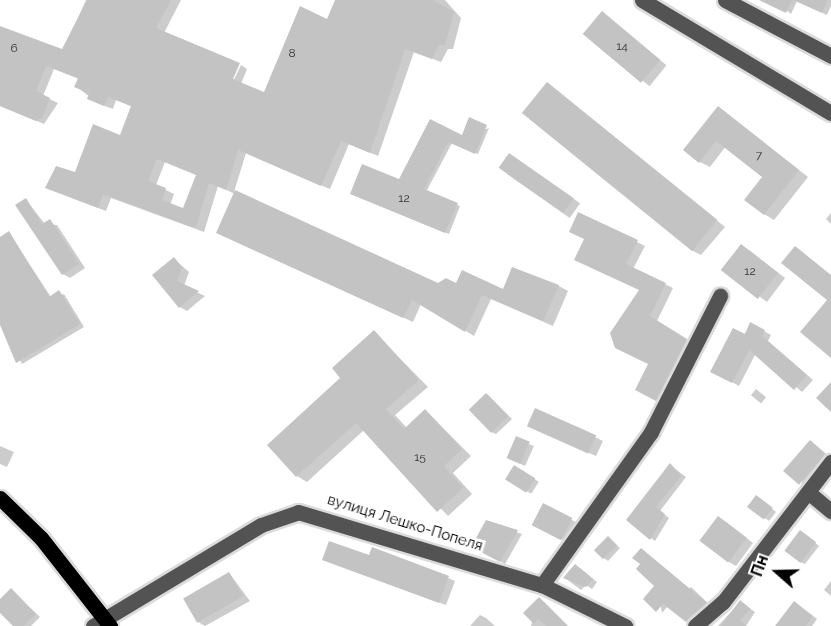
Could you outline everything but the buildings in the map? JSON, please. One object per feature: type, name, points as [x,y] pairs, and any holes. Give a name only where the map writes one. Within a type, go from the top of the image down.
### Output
[{"type":"main road","name":"вулиця Лешко-Попеля","points":[[0,498],[41,538],[102,624]]},
{"type":"street","points":[[642,0],[831,113]]},
{"type":"street","points":[[725,0],[831,56]]},
{"type":"street","points":[[542,585],[651,432],[720,296]]},
{"type":"street","points":[[695,626],[723,602],[831,462]]},
{"type":"street","points":[[808,492],[831,511]]},
{"type":"street","name":"вулиця Лешко-Попеля","points":[[102,624],[261,525],[298,512],[542,585],[625,626]]}]
